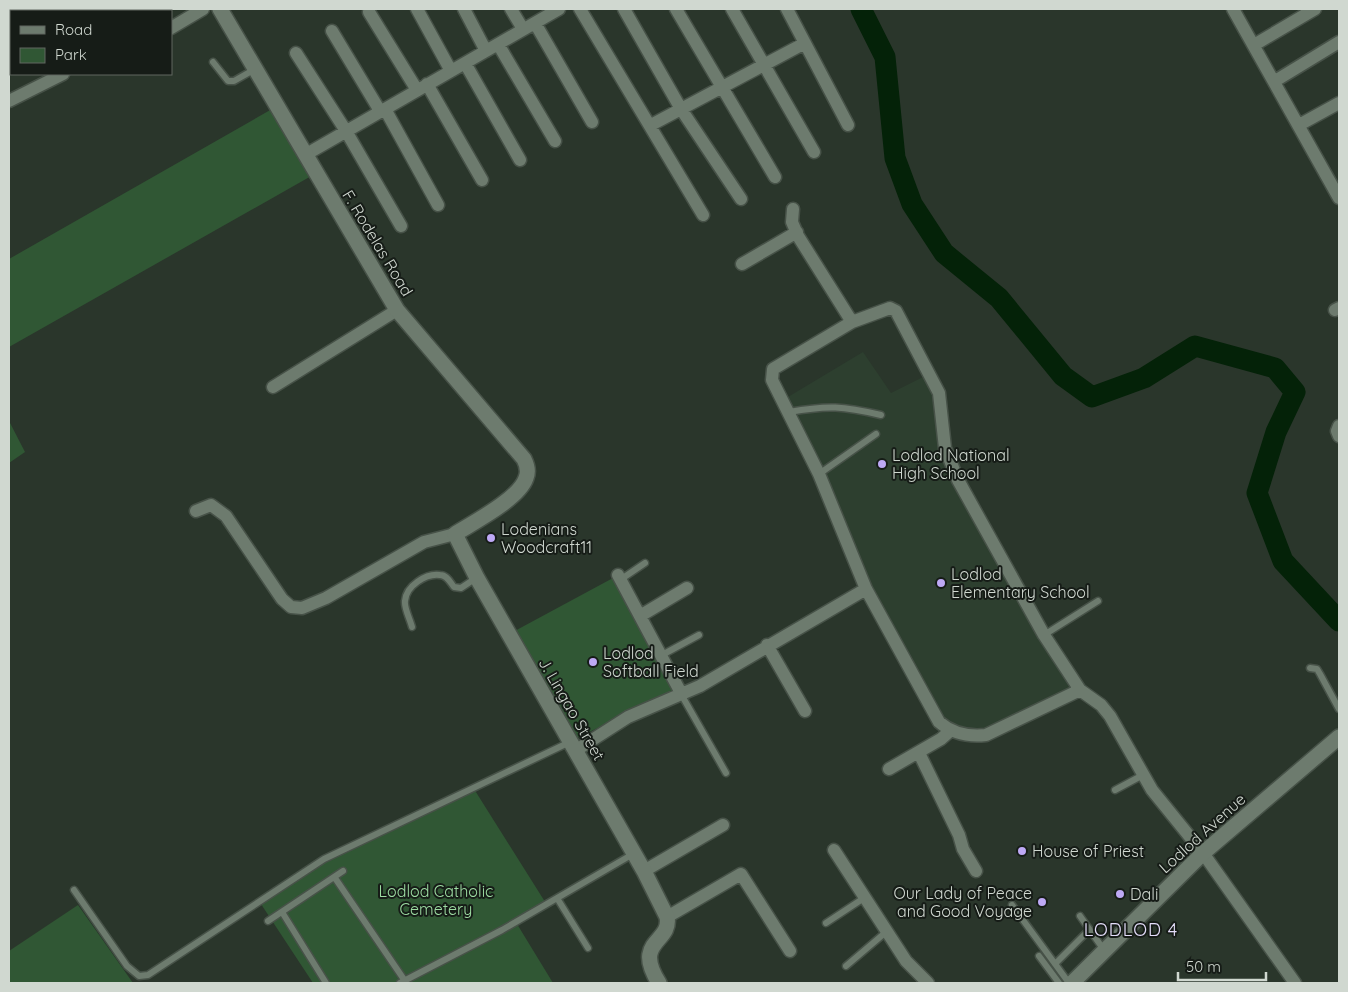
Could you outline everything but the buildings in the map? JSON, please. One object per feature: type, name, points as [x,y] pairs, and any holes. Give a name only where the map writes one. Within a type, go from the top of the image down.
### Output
[{"type":"street","points":[[172,27],[203,9]]},
{"type":"street","name":"F. Rodelas Road","points":[[220,9],[397,310],[485,415],[516,447],[528,467],[527,477],[522,486],[502,504],[455,534]]},
{"type":"street","points":[[417,9],[451,71]]},
{"type":"street","points":[[464,9],[486,51]]},
{"type":"street","points":[[511,9],[522,30]]},
{"type":"street","points":[[305,155],[559,9]]},
{"type":"street","points":[[580,9],[703,215]]},
{"type":"street","points":[[624,9],[681,109],[741,199]]},
{"type":"street","points":[[676,9],[775,177]]},
{"type":"street","points":[[732,9],[814,152]]},
{"type":"street","points":[[787,9],[848,125]]},
{"type":"street","points":[[1233,9],[1339,198]]},
{"type":"street","points":[[1254,45],[1316,9]]},
{"type":"street","points":[[369,12],[422,87],[482,180]]},
{"type":"street","points":[[535,23],[592,122]]},
{"type":"street","points":[[332,31],[383,110],[438,205]]},
{"type":"street","points":[[1275,81],[1339,42]]},
{"type":"street","points":[[651,126],[804,43]]},
{"type":"street","points":[[498,44],[556,141]]},
{"type":"street","points":[[296,53],[346,131],[401,226]]},
{"type":"street","points":[[465,63],[520,160]]},
{"type":"street","points":[[9,101],[61,75]]},
{"type":"street","points":[[1299,125],[1339,103]]},
{"type":"street","points":[[793,209],[792,222],[797,232],[852,322]]},
{"type":"street","points":[[742,264],[797,232]]},
{"type":"street","points":[[1080,690],[996,732],[974,736],[950,731],[935,714],[866,589],[818,474],[772,380],[773,369],[852,322],[890,308],[896,312],[939,393],[946,448],[958,480],[1044,635],[1080,690],[1101,705],[1110,716],[1143,775],[1203,853],[1296,983]]},
{"type":"street","points":[[272,387],[397,310]]},
{"type":"street","points":[[1339,426],[1337,431],[1339,436]]},
{"type":"street","points":[[196,511],[211,505],[226,516],[282,599],[291,607],[302,608],[326,598],[424,542],[455,534]]},
{"type":"street","name":"J. Lingao Street","points":[[455,534],[477,578],[644,871],[667,917]]},
{"type":"street","points":[[619,577],[681,693]]},
{"type":"street","points":[[640,616],[687,588]]},
{"type":"street","points":[[572,746],[628,716],[700,686],[866,589]]},
{"type":"street","points":[[767,646],[805,711]]},
{"type":"street","points":[[889,769],[919,753],[950,731]]},
{"type":"street","name":"Lodlod Avenue","points":[[1070,983],[1203,853],[1339,737]]},
{"type":"street","points":[[919,753],[959,835],[963,849],[976,871]]},
{"type":"street","points":[[644,871],[723,825]]},
{"type":"street","points":[[834,850],[906,961],[928,983]]},
{"type":"street","points":[[659,983],[649,963],[649,954],[652,945],[668,922],[667,917],[741,874],[790,951]]},
{"type":"lane","points":[[213,62],[228,81],[234,81],[256,68]]},
{"type":"lane","points":[[789,412],[821,406],[844,406],[882,415]]},
{"type":"lane","points":[[818,474],[876,434]]},
{"type":"lane","points":[[619,577],[645,563]]},
{"type":"lane","points":[[412,627],[404,602],[406,592],[416,582],[440,574],[446,577],[454,587],[461,588],[477,578]]},
{"type":"lane","points":[[1044,635],[1098,601]]},
{"type":"lane","points":[[662,656],[699,635]]},
{"type":"lane","points":[[1310,668],[1316,669],[1320,674],[1339,709]]},
{"type":"lane","points":[[681,693],[726,773]]},
{"type":"lane","points":[[74,890],[127,966],[140,976],[148,975],[325,859],[572,746]]},
{"type":"lane","points":[[1115,790],[1143,775]]},
{"type":"lane","points":[[335,878],[407,981],[634,853]]},
{"type":"lane","points":[[268,921],[343,872]]},
{"type":"lane","points":[[557,898],[588,948]]},
{"type":"lane","points":[[826,923],[864,898]]},
{"type":"lane","points":[[1012,905],[1070,983]]},
{"type":"lane","points":[[282,912],[326,983]]},
{"type":"lane","points":[[1080,916],[1104,950]]},
{"type":"lane","points":[[1055,964],[1090,930]]},
{"type":"lane","points":[[846,966],[886,932]]},
{"type":"lane","points":[[1039,956],[1059,983]]},
{"type":"shaded area","name":"Lodlod Elementary School","points":[[863,352],[891,393],[927,375],[937,390],[940,445],[1074,690],[985,731],[970,732],[955,727],[941,716],[849,543],[788,397]]},
{"type":"green space","points":[[272,109],[313,175],[9,347],[9,259]]},
{"type":"green space","points":[[9,421],[25,452],[9,463]]},
{"type":"green space","name":"Lodlod Softball Field","points":[[613,578],[676,691],[570,741],[511,633]]},
{"type":"green space","name":"Lodlod Catholic Cemetery","points":[[474,789],[547,905],[517,924],[553,983],[313,983],[259,901],[342,848],[346,853]]},
{"type":"green space","points":[[78,905],[133,983],[9,983],[9,951]]},
{"type":"waterway","points":[[861,9],[885,57],[895,158],[912,204],[944,253],[999,298],[1063,376],[1092,397],[1144,378],[1195,346],[1275,368],[1295,392],[1276,432],[1257,493],[1283,561],[1339,621]]},
{"type":"place","name":"Lodlod National High School","points":[[882,464]]},
{"type":"place","name":"Lodenians Woodcraft11","points":[[491,538]]},
{"type":"place","name":"Lodlod Elementary School","points":[[941,583]]},
{"type":"place","name":"Lodlod Softball Field","points":[[593,662]]},
{"type":"place","name":"House of Priest","points":[[1022,851]]},
{"type":"place","name":"Dali","points":[[1120,894]]},
{"type":"place","name":"Our Lady of Peace and Good Voyage","points":[[1042,902]]},
{"type":"district","name":"LODLOD 4","points":[[1131,930]]}]
